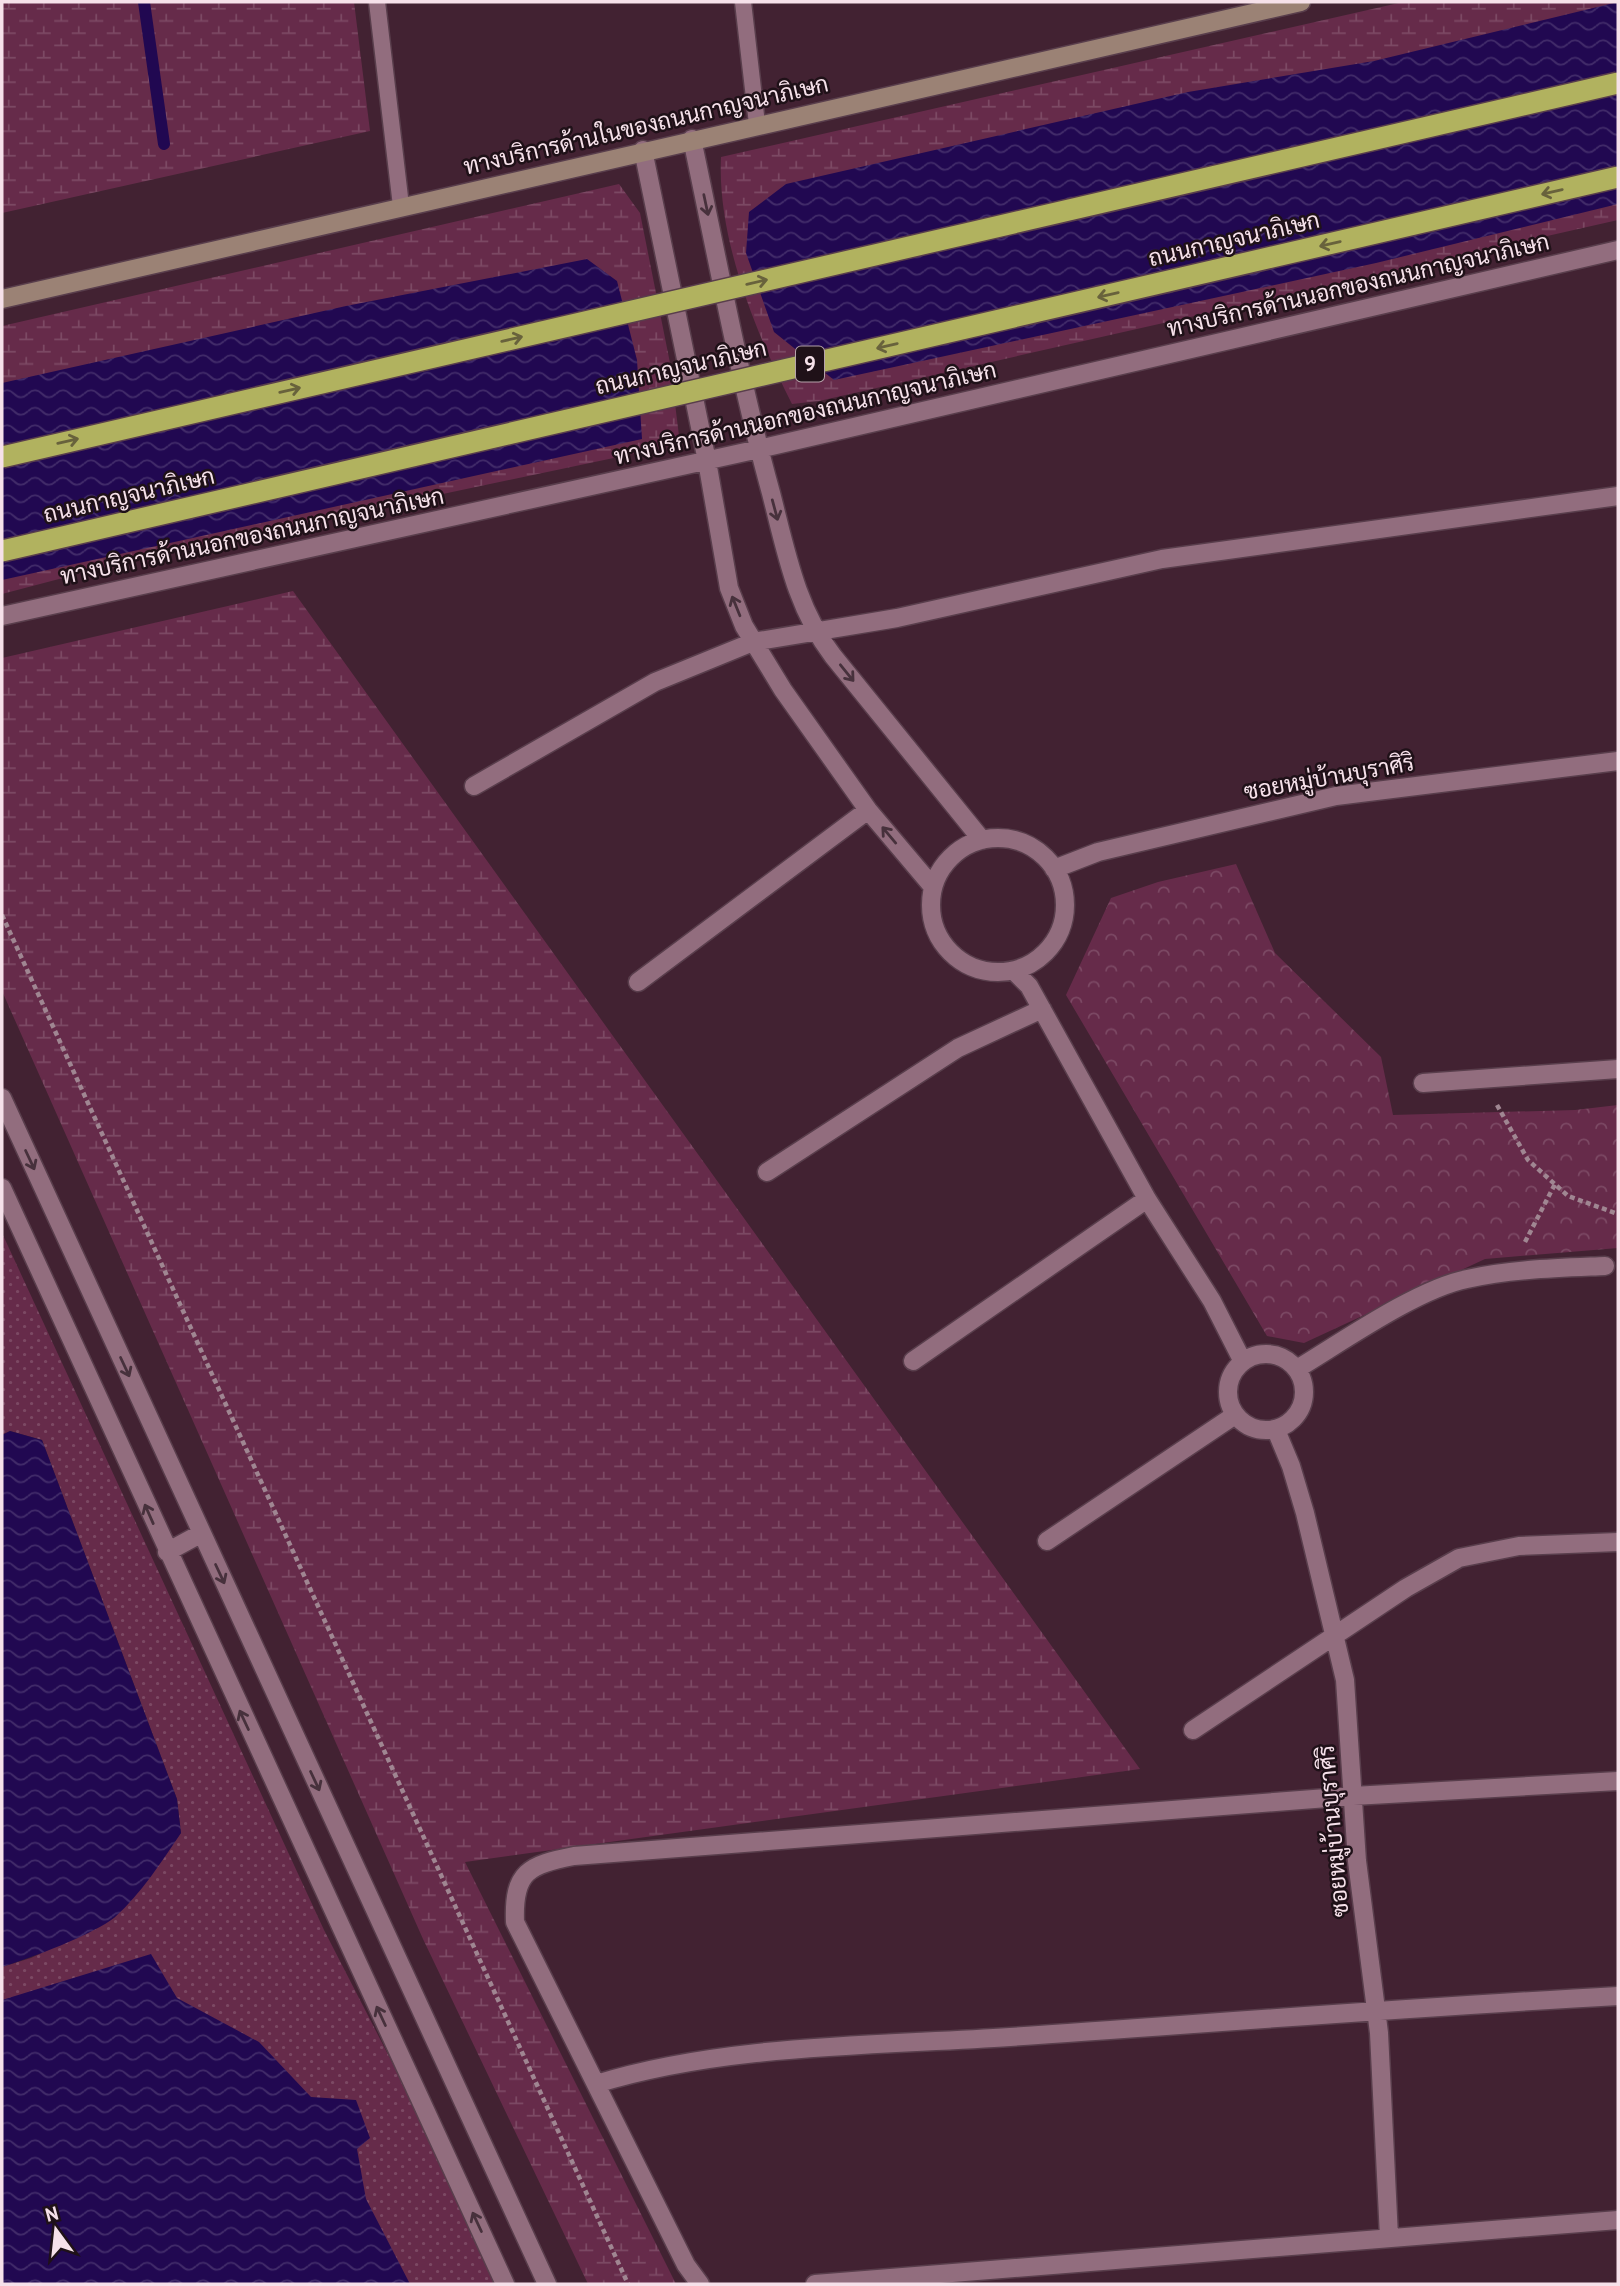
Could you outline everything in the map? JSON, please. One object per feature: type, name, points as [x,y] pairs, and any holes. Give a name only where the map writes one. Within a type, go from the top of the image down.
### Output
[{"type":"highway","points":[[2,457],[1618,83]]},
{"type":"highway","name":"ถนนกาญจนาภิเษก","points":[[2,551],[1618,177]]},
{"type":"main road","name":"ทางบริการด้านในของถนนกาญจนาภิเษก","points":[[2,299],[1298,2]]},
{"type":"street","points":[[692,139],[759,449],[801,605],[816,634],[982,840]]},
{"type":"street","points":[[643,150],[707,461],[729,588],[753,642],[868,810],[933,887]]},
{"type":"street","name":"ทางบริการด้านนอกของถนนกาญจนาภิเษก","points":[[2,616],[707,461],[1618,250]]},
{"type":"street","points":[[474,786],[655,682],[753,642],[816,634],[1162,559],[1618,496]]},
{"type":"street","name":"ซอยหมู่บ้านบุราศิริ","points":[[1054,869],[1098,852],[1336,796],[1618,761]]},
{"type":"street","points":[[638,982],[868,810]]},
{"type":"street","points":[[1005,838],[1028,844],[1047,858],[1060,878],[1066,901],[1063,924],[1053,945],[1036,961],[1014,971],[991,973],[969,966],[950,952],[936,933],[931,911],[933,887],[943,866],[960,849],[982,840],[1005,838]]},
{"type":"street","points":[[1014,971],[1029,986],[1147,1199],[1212,1301],[1243,1362]]},
{"type":"street","points":[[767,1172],[958,1048],[1042,1009]]},
{"type":"street","points":[[1423,1083],[1618,1069]]},
{"type":"street","points":[[2,1098],[547,2284]]},
{"type":"street","points":[[2,1188],[505,2284]]},
{"type":"street","points":[[913,1361],[1147,1199]]},
{"type":"street","points":[[1297,1369],[1419,1298],[1464,1279],[1605,1266]]},
{"type":"street","points":[[1272,1354],[1286,1359],[1297,1369],[1304,1383],[1304,1398],[1299,1412],[1289,1423],[1276,1430],[1260,1430],[1246,1425],[1235,1415],[1229,1402],[1228,1387],[1233,1373],[1243,1362],[1257,1355],[1272,1354]]},
{"type":"street","points":[[1047,1541],[1235,1415]]},
{"type":"street","name":"ซอยหมู่บ้านบุราศิริ","points":[[1276,1430],[1291,1466],[1305,1513],[1345,1680],[1357,1861],[1376,2009],[1389,2237]]},
{"type":"street","points":[[167,1552],[202,1534]]},
{"type":"street","points":[[1193,1730],[1334,1636],[1459,1558],[1519,1546],[1618,1542]]},
{"type":"street","points":[[700,2284],[686,2264],[515,1922],[514,1898],[524,1876],[540,1863],[574,1856],[1353,1796],[1618,1781]]},
{"type":"street","points":[[596,2084],[644,2069],[781,2052],[1249,2021],[1376,2009],[1618,1996]]},
{"type":"street","points":[[815,2284],[1618,2220]]},
{"type":"lane","points":[[377,2],[401,206]]},
{"type":"lane","points":[[743,2],[757,124]]},
{"type":"path","points":[[2,915],[628,2284]]},
{"type":"path","points":[[1482,1079],[1528,1160],[1568,1196],[1618,1214]]},
{"type":"path","points":[[1508,1273],[1555,1184]]},
{"type":"green space","points":[[2,2],[354,2],[370,131],[2,213]]},
{"type":"green space","points":[[1403,2],[1618,2],[1618,220],[819,401],[792,404],[765,347],[741,285],[725,220],[721,157]]},
{"type":"green space","points":[[619,184],[640,213],[670,363],[680,444],[135,559],[2,594],[2,326]]},
{"type":"green space","points":[[293,591],[1140,1769],[465,1862],[676,2284],[588,2284],[423,1939],[2,991],[2,658]]},
{"type":"green space","points":[[1236,864],[1275,953],[1381,1057],[1393,1115],[1575,1110],[1618,1105],[1618,1248],[1485,1259],[1304,1343],[1267,1336],[1066,995],[1111,898],[1158,882]]},
{"type":"green space","points":[[2,1233],[324,1930],[506,2284],[2,2284],[2,1967],[31,1958],[114,1918],[181,1833],[177,1799],[42,1440],[10,1431],[2,1435]]},
{"type":"water","points":[[1618,2],[1618,204],[1376,263],[834,380],[774,332],[746,253],[749,212],[786,184],[1188,92],[1374,61]]},
{"type":"water","points":[[587,259],[617,281],[637,360],[642,439],[2,580],[2,383],[346,306]]},
{"type":"water","points":[[10,1431],[42,1440],[177,1799],[181,1833],[142,1888],[115,1917],[77,1938],[2,1967],[2,1435]]},
{"type":"water","points":[[151,1954],[177,1998],[259,2042],[311,2097],[356,2100],[370,2138],[357,2149],[366,2199],[410,2284],[2,2284],[2,2000]]},
{"type":"waterway","points":[[144,2],[164,144]]}]
